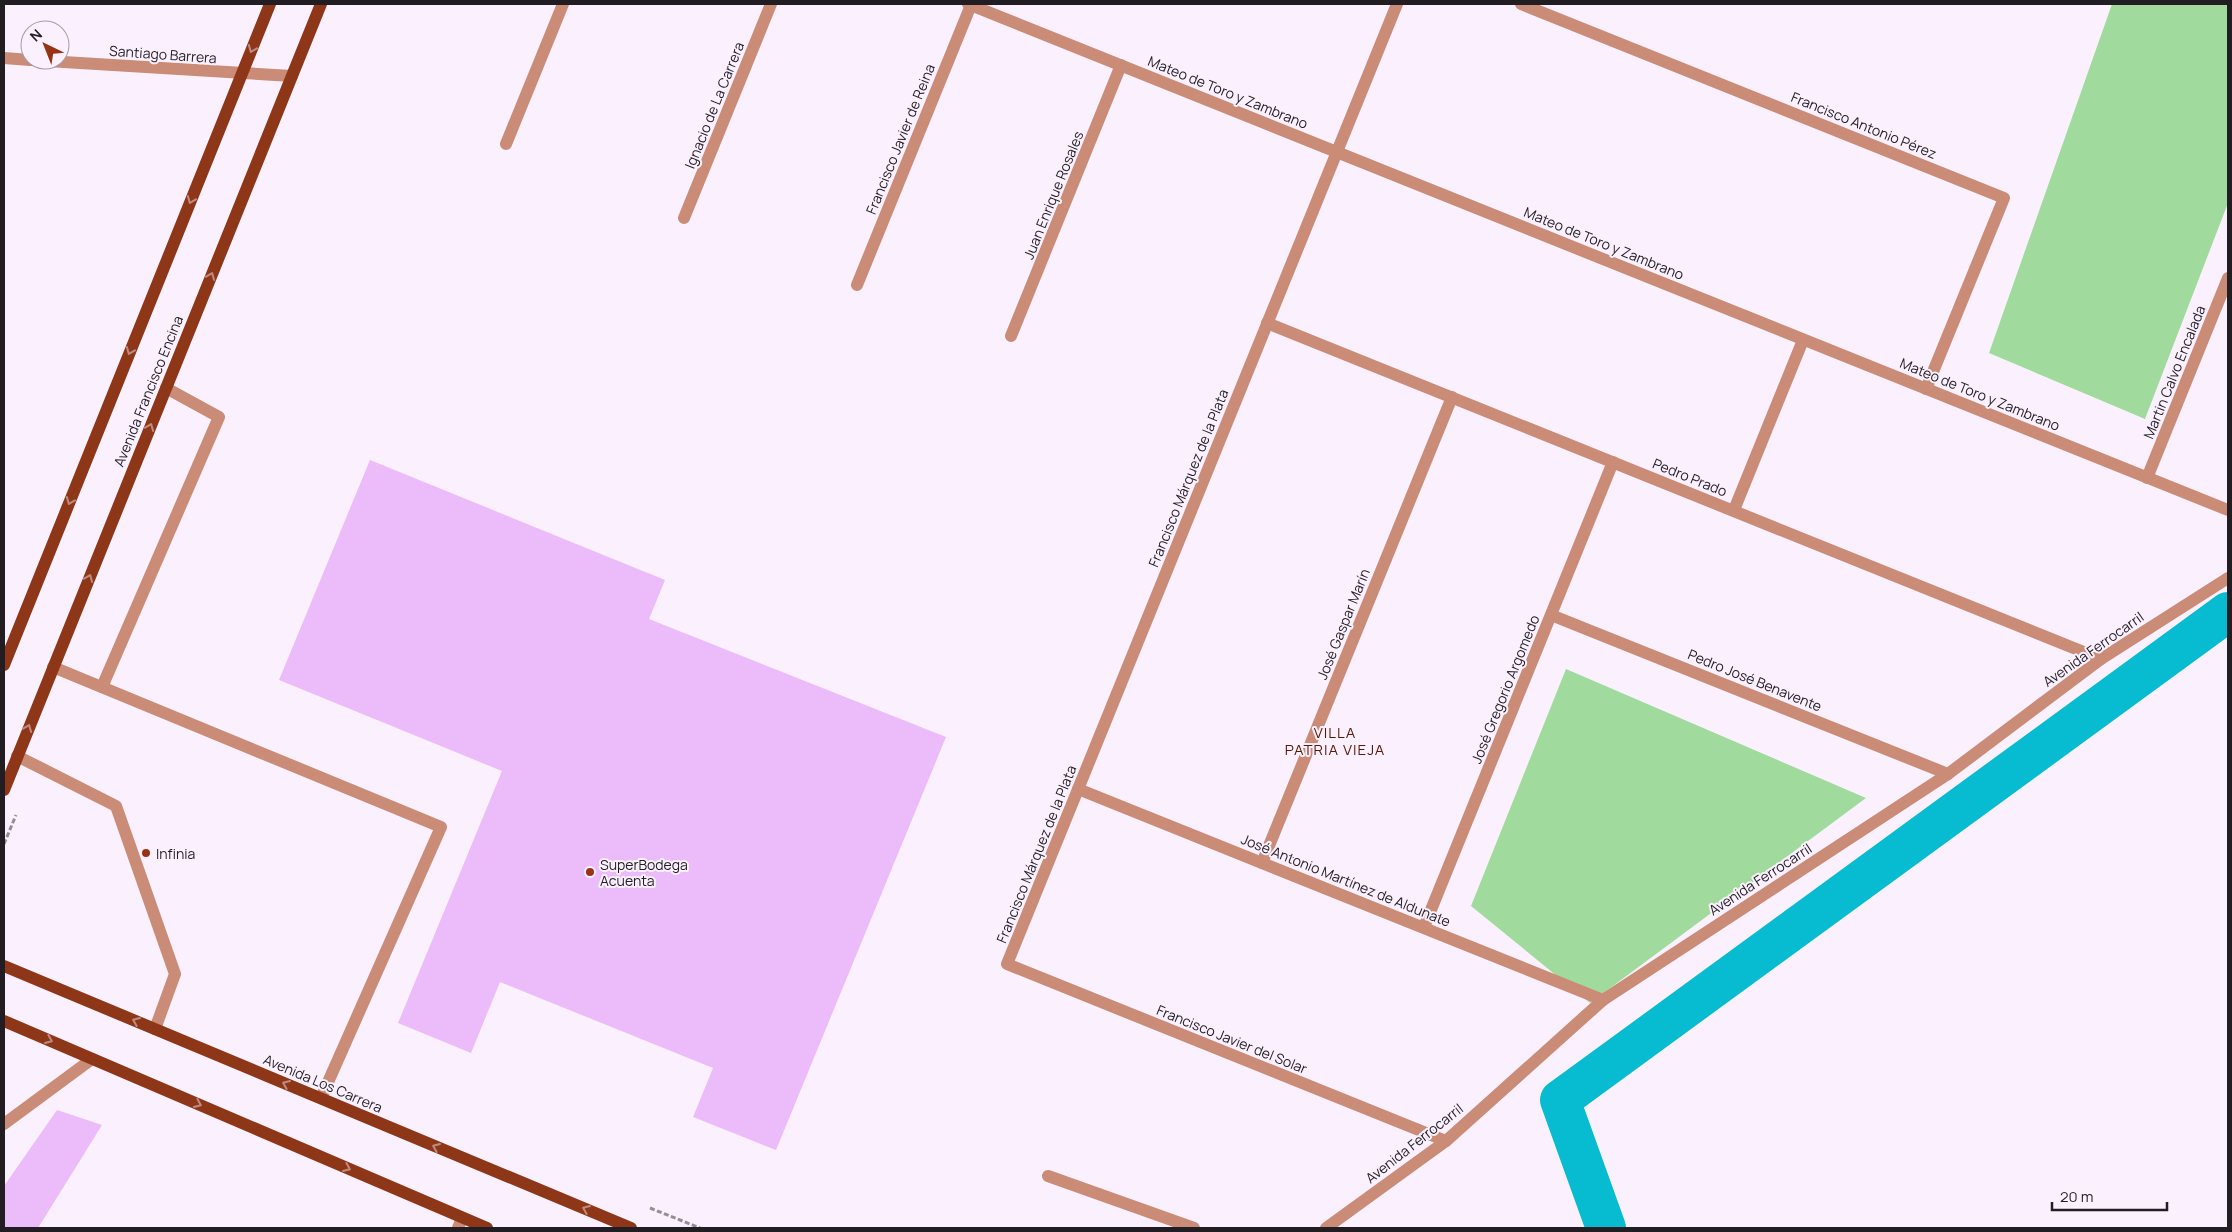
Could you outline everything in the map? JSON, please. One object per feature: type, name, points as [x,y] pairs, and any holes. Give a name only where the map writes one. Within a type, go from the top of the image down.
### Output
[{"type":"main road","points":[[4,665],[270,4]]},
{"type":"main road","name":"Avenida Francisco Encina","points":[[4,790],[321,4]]},
{"type":"main road","name":"Avenida Los Carrera","points":[[4,966],[631,1228]]},
{"type":"main road","points":[[4,1021],[460,1223],[487,1228]]},
{"type":"street","points":[[506,144],[563,4]]},
{"type":"street","name":"Ignacio de La Carrera","points":[[684,218],[771,4]]},
{"type":"street","name":"Mateo de Toro y Zambrano","points":[[969,4],[2228,510]]},
{"type":"street","name":"Francisco Javier de Reina","points":[[856,285],[969,4]]},
{"type":"street","name":"Francisco Márquez de la Plata","points":[[1007,964],[1397,4]]},
{"type":"street","name":"Francisco Antonio Pérez","points":[[1521,4],[2004,198],[1926,389]]},
{"type":"street","name":"Santiago Barrera","points":[[4,58],[20,59]]},
{"type":"street","name":"Santiago Barrera","points":[[70,63],[241,75],[292,76]]},
{"type":"street","name":"Juan Enrique Rosales","points":[[1012,336],[1122,65]]},
{"type":"street","name":"Martin Calvo Encalada","points":[[2147,478],[2228,278]]},
{"type":"street","name":"Pedro Prado","points":[[1267,323],[2101,658]]},
{"type":"street","points":[[1734,510],[1803,340]]},
{"type":"street","points":[[102,687],[219,417],[166,388]]},
{"type":"street","name":"José Gaspar Marín","points":[[1262,863],[1452,397]]},
{"type":"street","name":"José Gregorio Argomedo","points":[[1424,927],[1613,462]]},
{"type":"street","name":"Avenida Ferrocarril","points":[[1326,1228],[1446,1141],[1603,1000],[1948,774],[2101,658],[2228,578]]},
{"type":"street","name":"Pedro José Benavente","points":[[1551,615],[1948,774]]},
{"type":"street","points":[[53,667],[440,827],[321,1098]]},
{"type":"street","points":[[18,756],[116,806],[176,974],[155,1029]]},
{"type":"street","name":"José Antonio Martínez de Aldunate","points":[[1078,789],[1603,1000]]},
{"type":"street","name":"Francisco Javier del Solar","points":[[1007,964],[1446,1141]]},
{"type":"street","points":[[4,1124],[92,1059]]},
{"type":"street","points":[[1048,1176],[1194,1228]]},
{"type":"green space","points":[[2112,4],[2228,4],[2228,203],[2145,419],[1989,353]]},
{"type":"green space","points":[[1566,669],[1866,798],[1590,1003],[1471,906]]},
{"type":"building","points":[[370,460],[665,580],[649,619],[946,737],[776,1150],[693,1117],[713,1068],[500,982],[471,1053],[398,1023],[502,771],[279,680]]},
{"type":"building","points":[[57,1110],[102,1125],[38,1228],[4,1228],[4,1186]]},
{"type":"waterway","points":[[1606,1228],[1560,1100],[2228,612]]},
{"type":"place","name":"Infinia","points":[[146,853]]},
{"type":"place","name":"SuperBodega Acuenta","points":[[590,872]]},
{"type":"district","name":"VILLA PATRIA VIEJA","points":[[1335,740]]}]
